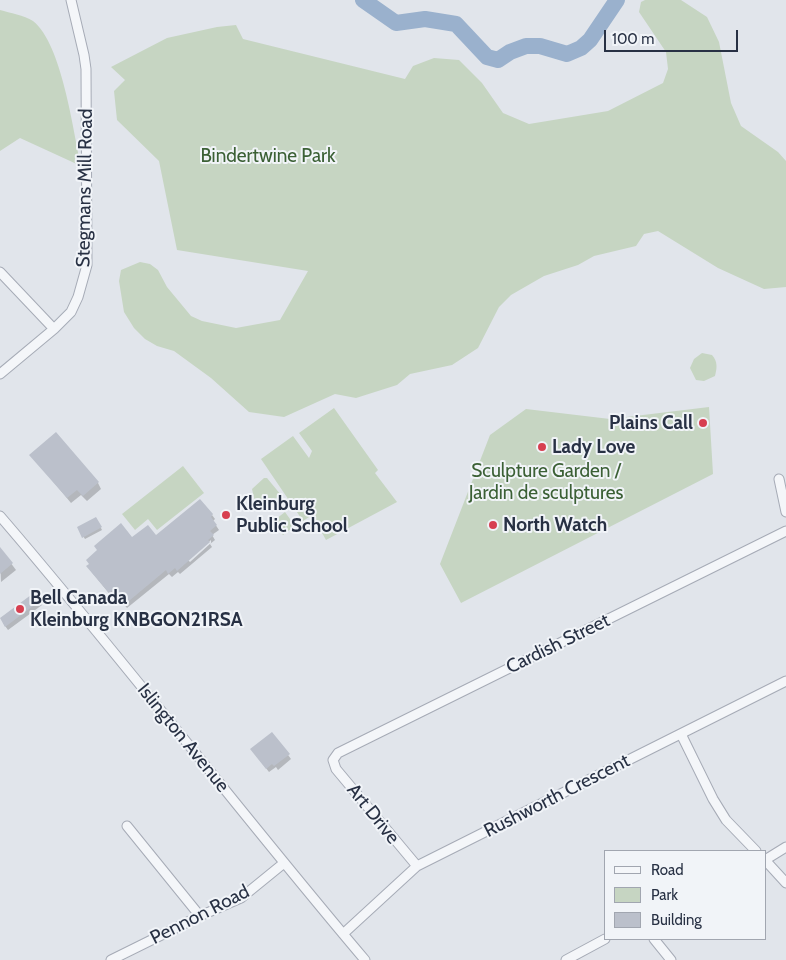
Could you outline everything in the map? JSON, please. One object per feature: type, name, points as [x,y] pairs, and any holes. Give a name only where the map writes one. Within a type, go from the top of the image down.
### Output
[{"type":"street","name":"Stegmans Mill Road","points":[[0,374],[54,329],[71,312],[78,297],[87,265],[86,70],[71,0]]},
{"type":"street","points":[[0,272],[54,329]]},
{"type":"street","points":[[779,479],[786,512]]},
{"type":"street","name":"Islington Avenue","points":[[0,516],[365,960]]},
{"type":"street","name":"Cardish Street","points":[[334,760],[338,753],[786,531]]},
{"type":"street","name":"Rushworth Crescent","points":[[343,934],[417,866],[786,681]]},
{"type":"street","points":[[680,734],[713,800],[726,820],[755,850]]},
{"type":"street","name":"Art Drive","points":[[334,760],[336,769],[417,866]]},
{"type":"street","points":[[127,826],[200,916]]},
{"type":"street","points":[[766,859],[786,847]]},
{"type":"street","points":[[766,861],[786,883]]},
{"type":"street","name":"Pennon Road","points":[[111,960],[241,898],[284,863]]},
{"type":"street","points":[[566,960],[604,940]]},
{"type":"street","points":[[655,940],[672,960]]},
{"type":"green space","name":"Bindertwine Park","points":[[645,0],[681,0],[707,17],[719,42],[731,103],[741,126],[778,152],[786,161],[786,287],[764,289],[718,268],[658,231],[644,234],[636,246],[594,256],[578,265],[544,276],[511,295],[499,307],[478,348],[452,365],[410,374],[397,385],[356,398],[335,394],[284,417],[249,412],[211,378],[174,351],[157,346],[145,339],[134,328],[124,312],[119,281],[121,270],[140,262],[150,264],[158,270],[167,287],[191,316],[202,321],[236,328],[280,320],[308,271],[177,250],[159,161],[117,120],[114,91],[125,80],[111,67],[167,38],[217,27],[236,25],[243,39],[405,79],[413,66],[434,58],[459,60],[482,83],[503,113],[529,124],[608,111],[663,83],[668,69],[666,52],[639,12],[641,2]]},
{"type":"green space","points":[[0,10],[33,21],[43,32],[52,48],[65,89],[81,166],[20,138],[0,151]]},
{"type":"green space","points":[[702,353],[712,355],[716,365],[715,376],[704,381],[696,380],[690,368],[694,359]]},
{"type":"green space","name":"Sculpture Garden / Jardin de sculptures","points":[[709,407],[713,474],[461,603],[440,564],[490,435],[526,409],[610,419]]},
{"type":"green space","points":[[334,408],[378,470],[375,473],[397,502],[326,540],[312,515],[303,521],[261,459],[293,436],[309,458],[312,451],[299,433]]},
{"type":"green space","points":[[183,466],[204,493],[157,530],[148,519],[135,530],[122,514]]},
{"type":"green space","points":[[264,478],[267,478],[281,495],[266,505],[258,504],[252,489]]},
{"type":"green space","points":[[285,512],[295,526],[283,535],[272,522]]},
{"type":"building","points":[[56,432],[99,482],[83,496],[77,490],[67,498],[29,455]]},
{"type":"building","points":[[200,499],[213,514],[211,517],[217,525],[210,531],[214,535],[208,540],[210,542],[177,571],[175,568],[168,574],[166,570],[124,605],[112,591],[109,593],[86,566],[89,564],[86,560],[97,550],[94,546],[121,523],[132,537],[148,525],[156,535]]},
{"type":"building","points":[[96,517],[102,527],[82,538],[77,527]]},
{"type":"building","points":[[0,547],[13,563],[0,574]]},
{"type":"building","name":"Bell Canada Kleinburg KNBGON21RSA","points":[[35,592],[41,600],[5,627],[0,618]]},
{"type":"building","points":[[272,732],[290,754],[274,766],[272,764],[266,769],[250,749]]},
{"type":"waterway","points":[[363,0],[396,23],[425,19],[456,24],[487,57],[498,60],[510,52],[526,46],[540,46],[567,54],[581,48],[590,40],[617,0]]},
{"type":"place","name":"Plains Call","points":[[703,423]]},
{"type":"place","name":"Lady Love","points":[[542,447]]},
{"type":"place","name":"Kleinburg Public School","points":[[226,515]]},
{"type":"place","name":"North Watch","points":[[493,525]]},
{"type":"place","name":"Bell Canada Kleinburg KNBGON21RSA","points":[[20,609]]}]
